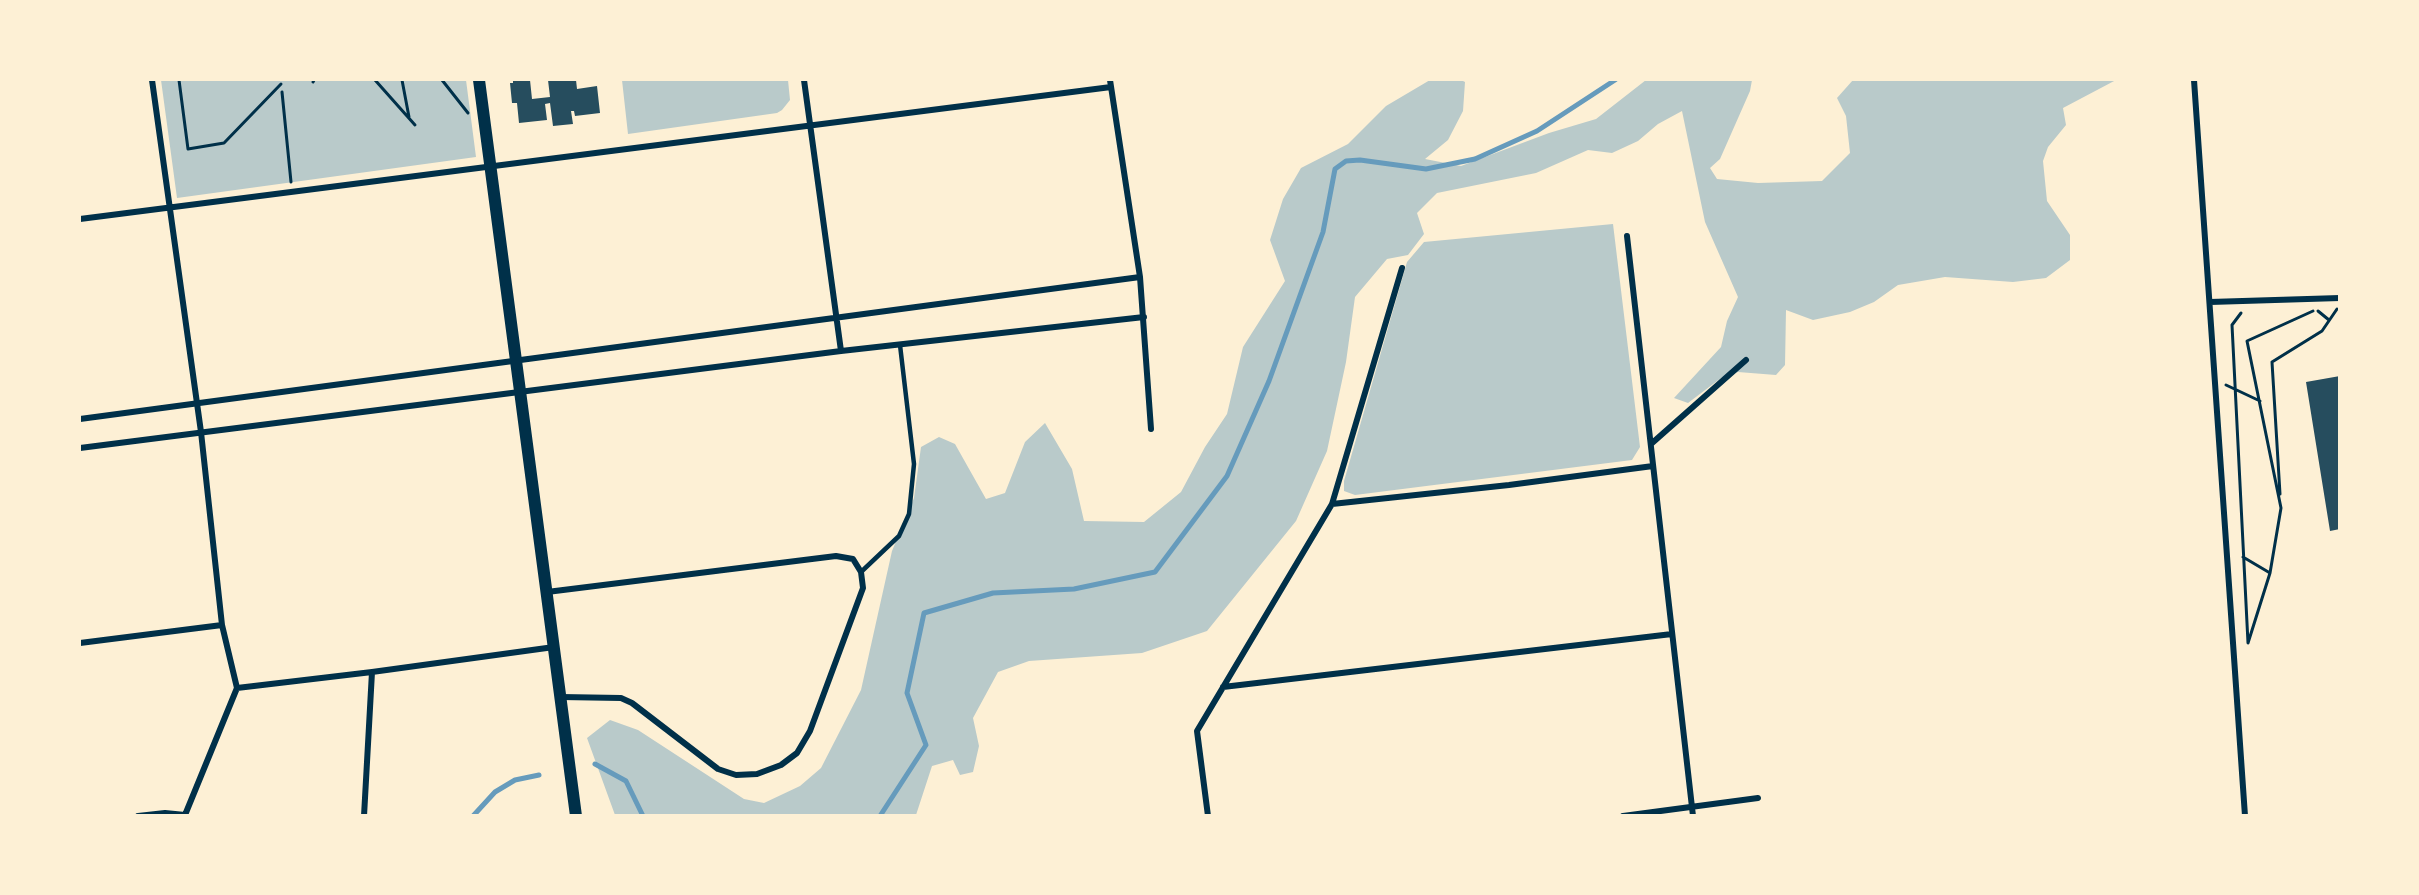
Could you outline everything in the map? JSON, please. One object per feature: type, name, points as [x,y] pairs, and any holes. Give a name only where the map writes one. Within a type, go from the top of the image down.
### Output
[{"type":"main road","points":[[479,80],[576,816]]},
{"type":"street","points":[[138,816],[165,813],[185,815],[237,688],[222,625],[201,432],[152,80]]},
{"type":"street","points":[[804,80],[841,351]]},
{"type":"street","points":[[2194,80],[2245,816]]},
{"type":"street","points":[[80,219],[810,125],[1111,83],[1140,277],[1151,429]]},
{"type":"street","points":[[1627,236],[1693,816]]},
{"type":"street","points":[[1208,816],[1197,731],[1332,504],[1402,268]]},
{"type":"street","points":[[80,419],[1140,277]]},
{"type":"street","points":[[2210,302],[2340,298]]},
{"type":"street","points":[[80,448],[841,351],[1144,317]]},
{"type":"street","points":[[1651,444],[1746,360]]},
{"type":"street","points":[[1332,504],[1509,485],[1653,466]]},
{"type":"street","points":[[547,592],[836,556],[853,559],[861,572],[862,588],[810,731],[797,753],[781,765],[757,774],[736,775],[718,769],[632,703],[621,698],[561,697]]},
{"type":"street","points":[[80,642],[222,625]]},
{"type":"street","points":[[1223,687],[1672,634]]},
{"type":"street","points":[[237,688],[554,647]]},
{"type":"street","points":[[364,816],[372,672]]},
{"type":"street","points":[[1623,816],[1758,798]]},
{"type":"lane","points":[[861,572],[899,536],[909,514],[914,464],[900,345]]},
{"type":"path","points":[[179,80],[188,149],[224,143],[281,84]]},
{"type":"path","points":[[375,80],[415,125]]},
{"type":"path","points":[[402,80],[410,119]]},
{"type":"path","points":[[442,80],[486,136]]},
{"type":"path","points":[[282,92],[291,192]]},
{"type":"path","points":[[2243,311],[2232,325],[2248,643],[2270,573],[2281,508],[2272,362],[2322,331],[2340,304]]},
{"type":"path","points":[[2296,310],[2317,310],[2329,320]]},
{"type":"path","points":[[2281,508],[2247,341],[2317,310]]},
{"type":"path","points":[[2215,379],[2260,401]]},
{"type":"path","points":[[2226,546],[2270,573]]},
{"type":"shaded area","points":[[161,80],[466,80],[476,157],[177,198]]},
{"type":"shaded area","points":[[622,80],[788,80],[790,100],[777,113],[628,134]]},
{"type":"shaded area","points":[[1430,80],[1465,82],[1463,111],[1448,140],[1425,159],[1461,166],[1549,133],[1596,119],[1646,80],[1752,80],[1750,91],[1720,159],[1710,168],[1717,179],[1758,183],[1822,181],[1850,153],[1846,116],[1837,98],[1853,80],[2116,80],[2063,108],[2066,125],[2048,147],[2043,161],[2047,201],[2070,235],[2070,260],[2046,278],[2013,282],[1945,277],[1898,285],[1874,302],[1850,312],[1813,320],[1786,310],[1785,365],[1776,375],[1738,372],[1721,378],[1688,403],[1674,398],[1721,347],[1727,321],[1738,297],[1705,222],[1682,111],[1658,124],[1638,141],[1612,153],[1588,150],[1536,173],[1437,193],[1417,213],[1424,234],[1408,255],[1387,259],[1355,297],[1346,362],[1327,451],[1296,521],[1207,631],[1142,653],[1029,661],[998,672],[973,718],[979,746],[973,772],[960,775],[953,760],[932,766],[916,815],[615,815],[587,738],[610,720],[638,730],[744,799],[764,803],[800,786],[821,768],[861,690],[892,551],[914,498],[921,447],[939,437],[955,444],[986,499],[1005,493],[1025,442],[1045,423],[1072,469],[1084,521],[1144,522],[1181,492],[1205,447],[1227,414],[1243,347],[1285,281],[1270,240],[1283,199],[1301,168],[1348,144],[1386,106]]},
{"type":"shaded area","points":[[1613,224],[1640,447],[1632,460],[1355,495],[1344,491],[1344,481],[1407,262],[1424,242]]},
{"type":"building","points":[[513,80],[530,80],[532,99],[550,97],[548,80],[576,80],[577,89],[597,86],[600,113],[575,116],[574,111],[571,111],[573,124],[553,126],[550,103],[545,104],[547,120],[519,123],[517,103],[512,103],[510,83],[513,83]]},
{"type":"building","points":[[2340,376],[2340,529],[2330,531],[2306,382]]},
{"type":"waterway","points":[[880,816],[926,745],[907,693],[924,613],[993,593],[1074,589],[1155,572],[1227,476],[1269,381],[1323,232],[1335,169],[1346,161],[1360,160],[1426,169],[1475,159],[1537,131],[1615,80]]},
{"type":"waterway","points":[[595,764],[626,781],[643,816]]},
{"type":"waterway","points":[[473,816],[495,792],[515,780],[539,775]]}]
